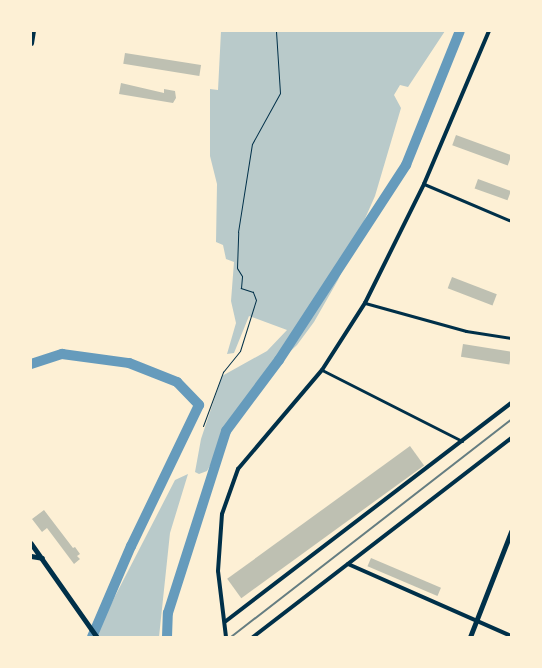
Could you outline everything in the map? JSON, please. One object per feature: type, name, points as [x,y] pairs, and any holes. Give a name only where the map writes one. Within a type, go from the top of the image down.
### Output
[{"type":"highway","points":[[31,43],[33,31]]},
{"type":"highway","points":[[31,556],[42,558]]},
{"type":"main road","points":[[470,637],[511,532]]},
{"type":"main road","points":[[31,543],[97,637]]},
{"type":"street","points":[[226,637],[226,621],[218,571],[222,514],[238,469],[322,370],[365,303],[424,184],[489,31]]},
{"type":"street","points":[[424,184],[511,221]]},
{"type":"street","points":[[365,303],[466,331],[511,338]]},
{"type":"street","points":[[322,370],[462,441]]},
{"type":"street","points":[[226,621],[511,403]]},
{"type":"street","points":[[253,637],[511,438]]},
{"type":"street","points":[[348,564],[476,618],[511,636]]},
{"type":"path","points":[[203,426],[223,372],[240,351],[256,300],[253,292],[241,288],[242,276],[237,268],[238,232],[252,144],[280,93],[276,31]]},
{"type":"shaded area","points":[[221,31],[445,31],[408,87],[400,85],[394,95],[401,108],[375,196],[338,280],[314,322],[297,345],[254,386],[207,471],[199,474],[195,472],[201,439],[222,376],[267,351],[287,330],[249,316],[234,353],[227,354],[236,323],[231,301],[234,262],[226,259],[223,245],[216,242],[217,184],[210,156],[210,89],[218,90]]},
{"type":"shaded area","points":[[188,474],[170,533],[159,637],[94,637],[175,480]]},
{"type":"building","points":[[125,53],[201,65],[199,76],[123,64]]},
{"type":"building","points":[[121,83],[164,93],[164,89],[175,91],[176,98],[173,103],[119,94]]},
{"type":"building","points":[[456,135],[511,155],[508,166],[452,145]]},
{"type":"building","points":[[478,179],[511,191],[507,200],[475,188]]},
{"type":"building","points":[[452,277],[497,294],[493,305],[448,288]]},
{"type":"building","points":[[463,344],[511,352],[509,365],[461,357]]},
{"type":"building","points":[[410,446],[424,465],[241,598],[227,579]]},
{"type":"building","points":[[44,510],[73,548],[75,547],[80,554],[77,556],[80,559],[74,564],[47,528],[42,532],[32,519]]},
{"type":"building","points":[[371,558],[441,588],[437,596],[367,566]]},
{"type":"waterway","points":[[167,637],[168,613],[226,431],[279,360],[406,165],[460,31]]},
{"type":"waterway","points":[[31,364],[62,354],[129,363],[177,382],[199,405],[131,546],[92,637]]},
{"type":"railway","points":[[231,637],[511,420]]}]
